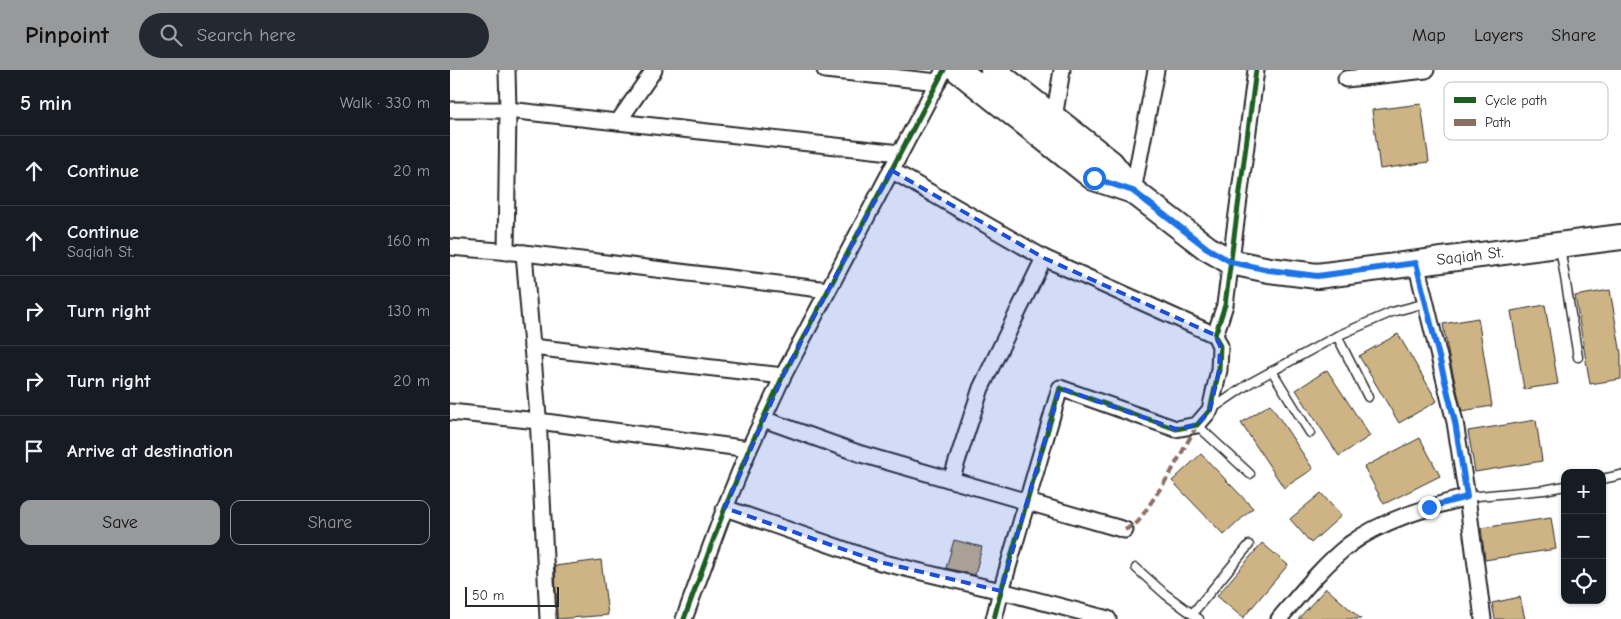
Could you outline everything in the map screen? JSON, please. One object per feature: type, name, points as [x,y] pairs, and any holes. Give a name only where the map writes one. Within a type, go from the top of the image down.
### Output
[{"type":"main road","points":[[958,70],[1094,178],[1133,191]]},
{"type":"main road","points":[[994,70],[1111,163],[1133,191]]},
{"type":"main road","name":"Saqiah St.","points":[[1133,191],[1207,248],[1231,262],[1269,270],[1317,276],[1621,238]]},
{"type":"street","points":[[506,252],[507,70]]},
{"type":"street","points":[[618,122],[654,70]]},
{"type":"street","points":[[684,619],[748,449],[783,376],[941,76],[825,70]]},
{"type":"street","points":[[1054,118],[1062,70]]},
{"type":"street","points":[[1133,191],[1156,70]]},
{"type":"street","points":[[1215,335],[1225,305],[1256,70]]},
{"type":"street","points":[[1346,79],[1382,72],[1426,70]]},
{"type":"street","points":[[450,110],[508,110],[900,153]]},
{"type":"street","points":[[891,170],[1044,258],[1215,335],[1220,346],[1220,370],[1210,410],[1197,425],[1176,429],[1060,388],[1000,591],[994,619]]},
{"type":"street","points":[[450,248],[524,253],[828,290]]},
{"type":"street","points":[[524,253],[538,421],[548,619]]},
{"type":"street","points":[[951,480],[981,388],[1044,258]]},
{"type":"street","points":[[1416,263],[1455,422],[1483,619]]},
{"type":"street","points":[[532,347],[783,376]]},
{"type":"street","points":[[450,412],[538,421],[748,449]]},
{"type":"street","points":[[763,419],[861,454],[1125,530]]},
{"type":"street","points":[[1279,619],[1320,570],[1351,544],[1386,524],[1429,507],[1467,497]]},
{"type":"street","points":[[725,508],[880,562],[1108,619]]},
{"type":"lane","points":[[1560,245],[1578,357]]},
{"type":"lane","points":[[1210,410],[1272,371],[1336,336],[1392,312],[1426,303]]},
{"type":"lane","points":[[1336,336],[1368,397]]},
{"type":"lane","points":[[1272,371],[1310,433]]},
{"type":"lane","points":[[1197,425],[1250,474]]},
{"type":"lane","points":[[1606,478],[1621,475]]},
{"type":"lane","points":[[1467,497],[1561,487]]},
{"type":"lane","points":[[1192,614],[1249,545]]},
{"type":"lane","points":[[1136,568],[1165,594],[1200,619]]},
{"type":"highlighted area","points":[[891,170],[1044,258],[1215,335],[1220,346],[1219,370],[1210,410],[1197,425],[1176,429],[1060,388],[1001,591],[880,562],[725,508],[783,376]]},
{"type":"building","points":[[1421,104],[1429,162],[1380,169],[1372,110]]},
{"type":"building","points":[[1610,290],[1621,354],[1621,379],[1590,384],[1575,296]]},
{"type":"building","points":[[1545,305],[1558,384],[1524,389],[1511,311]]},
{"type":"building","points":[[1478,318],[1492,406],[1462,411],[1443,324]]},
{"type":"building","points":[[1398,334],[1437,401],[1399,423],[1359,356]]},
{"type":"building","points":[[1327,370],[1370,436],[1339,456],[1296,390]]},
{"type":"building","points":[[1270,404],[1313,469],[1284,488],[1241,423]]},
{"type":"building","points":[[1536,420],[1542,461],[1475,472],[1468,431]]},
{"type":"building","points":[[1420,438],[1440,476],[1384,504],[1364,467]]},
{"type":"building","points":[[1201,454],[1253,508],[1224,535],[1172,481]]},
{"type":"building","points":[[1321,493],[1341,516],[1311,543],[1290,519]]},
{"type":"building","points":[[1551,518],[1556,549],[1485,560],[1481,528]]},
{"type":"building","points":[[954,540],[982,547],[975,575],[946,568]]},
{"type":"building","points":[[1262,543],[1288,565],[1243,618],[1217,596]]},
{"type":"building","points":[[601,560],[608,615],[557,619],[555,566]]},
{"type":"building","points":[[1326,588],[1361,619],[1298,619]]},
{"type":"building","points":[[1520,597],[1525,619],[1495,619],[1492,603]]},
{"type":"marked path","points":[[1125,530],[1138,522],[1170,474],[1197,425]]},
{"type":"cycle path","points":[[684,619],[749,449],[783,376],[944,70]]},
{"type":"cycle path","points":[[994,619],[1060,388],[1176,429],[1197,425],[1210,410],[1219,370],[1220,346],[1215,335],[1225,305],[1256,70]]},
{"type":"route","points":[[1094,178],[1133,191],[1207,248],[1231,262],[1269,270],[1317,276],[1416,263],[1455,422],[1467,497],[1429,507]]}]
